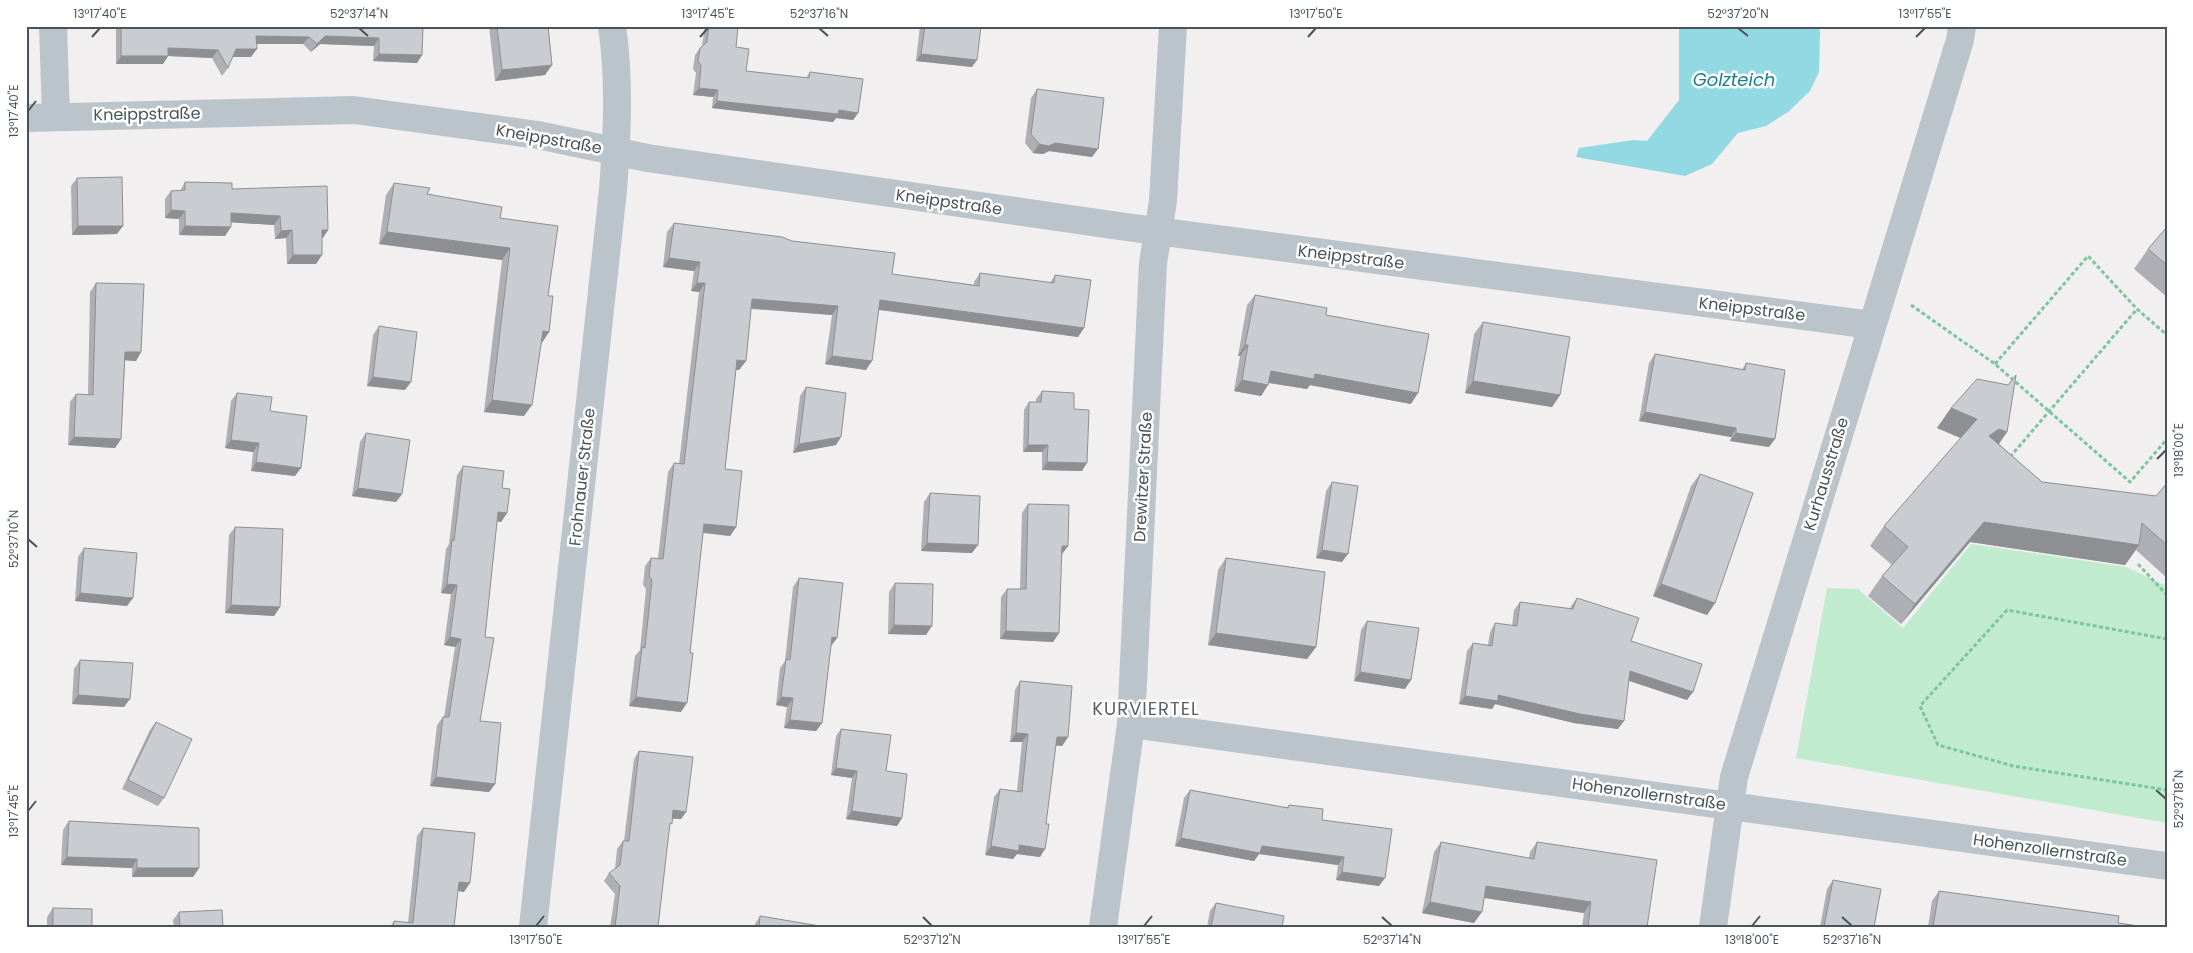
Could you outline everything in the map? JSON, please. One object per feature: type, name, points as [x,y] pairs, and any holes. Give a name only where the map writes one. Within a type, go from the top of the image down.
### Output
[{"type":"street","points":[[53,26],[56,116]]},
{"type":"street","name":"Frohnauer Straße","points":[[534,927],[616,152],[615,50],[612,26]]},
{"type":"street","name":"Drewitzer Straße","points":[[1103,927],[1131,724],[1154,263],[1164,201],[1173,26]]},
{"type":"street","name":"Kurhausstraße","points":[[1713,927],[1734,777],[1960,40],[1962,26]]},
{"type":"street","name":"Kneippstraße","points":[[26,118],[354,110],[538,135],[656,160],[1158,232],[1872,325]]},
{"type":"street","name":"Hohenzollernstraße","points":[[1131,724],[2167,866]]},
{"type":"path","points":[[1995,364],[2088,256],[2137,309],[2167,335]]},
{"type":"path","points":[[1910,305],[1995,364],[2130,482],[2167,439]]},
{"type":"path","points":[[2006,461],[2137,309]]},
{"type":"path","points":[[2138,564],[2167,595]]},
{"type":"path","points":[[2167,639],[2007,610],[1920,706],[1938,745],[2013,766],[2167,790]]},
{"type":"green space","points":[[1971,544],[2126,567],[2167,586],[2167,823],[1796,758],[1827,588],[1858,589],[1903,628]]},
{"type":"water","name":"Golzteich","points":[[1679,26],[1819,26],[1819,72],[1810,91],[1788,112],[1766,126],[1738,133],[1712,164],[1685,176],[1576,157],[1579,148],[1633,140],[1647,141],[1679,100]]},
{"type":"building","points":[[121,26],[423,26],[422,55],[379,54],[379,38],[325,36],[317,44],[309,37],[256,36],[257,49],[236,49],[228,68],[218,50],[168,48],[168,56],[121,56]]},
{"type":"building","points":[[497,26],[548,26],[552,65],[502,70]]},
{"type":"building","points":[[709,26],[738,26],[736,47],[749,49],[746,71],[809,78],[810,72],[863,79],[858,113],[839,110],[838,114],[717,101],[718,90],[699,88],[701,66],[698,61],[700,48],[707,42]]},
{"type":"building","points":[[925,26],[981,26],[977,60],[921,54]]},
{"type":"building","points":[[1037,89],[1104,98],[1098,149],[1055,143],[1049,146],[1039,144],[1031,134]]},
{"type":"building","points":[[122,177],[123,226],[78,226],[77,178]]},
{"type":"building","points":[[185,182],[232,183],[232,189],[327,186],[328,230],[322,230],[322,255],[293,255],[292,230],[281,231],[280,216],[231,213],[231,227],[185,226],[185,211],[171,210],[171,191],[185,190]]},
{"type":"building","points":[[394,183],[430,188],[427,194],[502,207],[500,218],[558,226],[548,296],[553,296],[549,332],[543,331],[532,405],[492,400],[510,248],[387,232]]},
{"type":"building","points":[[674,223],[782,237],[792,241],[895,253],[892,274],[979,286],[980,273],[1054,283],[1055,275],[1091,280],[1084,328],[880,300],[872,361],[832,356],[838,306],[752,299],[746,361],[737,360],[725,469],[742,471],[736,527],[704,524],[690,653],[693,653],[687,703],[636,697],[642,647],[645,648],[652,580],[649,576],[651,558],[663,559],[674,463],[684,464],[705,283],[697,283],[700,262],[669,258]]},
{"type":"building","points":[[2167,227],[2167,265],[2148,249]]},
{"type":"building","points":[[96,283],[144,284],[141,352],[125,352],[121,439],[74,437],[76,394],[93,395]]},
{"type":"building","points":[[1255,295],[1327,308],[1326,315],[1429,334],[1418,393],[1315,374],[1314,379],[1271,371],[1268,385],[1242,380],[1248,345],[1245,345]]},
{"type":"building","points":[[1483,322],[1570,337],[1560,395],[1473,381]]},
{"type":"building","points":[[379,326],[417,332],[411,382],[373,377]]},
{"type":"building","points":[[1655,354],[1745,370],[1746,363],[1785,370],[1775,439],[1736,433],[1736,428],[1645,412]]},
{"type":"building","points":[[2016,375],[2007,432],[1999,429],[1989,436],[2042,482],[2156,496],[2167,483],[2167,545],[2142,523],[2139,545],[1984,522],[1915,604],[1882,576],[1908,547],[1884,526],[1977,419],[1951,408],[1977,379],[2008,385]]},
{"type":"building","points":[[806,387],[846,393],[841,437],[799,444]]},
{"type":"building","points":[[1042,391],[1074,393],[1074,409],[1089,410],[1087,463],[1047,462],[1048,445],[1028,445],[1029,402],[1041,402]]},
{"type":"building","points":[[237,393],[272,397],[270,411],[307,416],[301,468],[256,462],[259,443],[231,440]]},
{"type":"building","points":[[366,433],[410,440],[402,494],[358,488]]},
{"type":"building","points":[[463,466],[504,471],[502,488],[510,489],[507,513],[498,512],[485,637],[494,638],[480,721],[501,723],[495,784],[436,777],[443,717],[449,717],[461,639],[450,637],[457,585],[447,584]]},
{"type":"building","points":[[1700,474],[1753,493],[1715,603],[1661,584]]},
{"type":"building","points":[[1332,482],[1358,486],[1348,554],[1322,550]]},
{"type":"building","points":[[930,493],[980,496],[978,545],[927,543]]},
{"type":"building","points":[[1028,504],[1069,505],[1068,546],[1062,546],[1059,633],[1006,631],[1007,589],[1026,589]]},
{"type":"building","points":[[235,527],[283,529],[280,607],[231,605]]},
{"type":"building","points":[[84,548],[137,553],[133,598],[80,593]]},
{"type":"building","points":[[1226,558],[1325,572],[1316,647],[1216,633]]},
{"type":"building","points":[[799,578],[843,583],[837,638],[832,637],[822,723],[790,720],[793,698],[781,697],[786,659],[790,660]]},
{"type":"building","points":[[895,583],[933,584],[932,626],[894,625]]},
{"type":"building","points":[[1577,598],[1639,618],[1631,641],[1702,664],[1693,692],[1630,671],[1624,721],[1580,714],[1498,695],[1498,701],[1465,696],[1473,643],[1492,646],[1495,623],[1517,626],[1520,602],[1573,609]]},
{"type":"building","points":[[1367,621],[1419,628],[1411,680],[1360,672]]},
{"type":"building","points":[[80,660],[133,663],[130,699],[78,695]]},
{"type":"building","points":[[1020,681],[1072,686],[1068,737],[1057,737],[1046,824],[1049,824],[1045,849],[1019,845],[1019,851],[991,846],[1000,789],[1022,792],[1028,734],[1016,733]]},
{"type":"building","points":[[156,722],[192,739],[164,798],[128,780]]},
{"type":"building","points":[[841,729],[891,735],[886,771],[907,774],[902,818],[852,811],[857,771],[836,768]]},
{"type":"building","points":[[639,751],[693,757],[686,812],[673,810],[658,927],[615,927],[620,886],[609,873],[620,865],[623,841],[629,841]]},
{"type":"building","points":[[1190,790],[1288,808],[1289,805],[1323,809],[1322,820],[1392,829],[1385,878],[1342,872],[1344,857],[1262,846],[1260,853],[1181,838]]},
{"type":"building","points":[[69,821],[199,828],[199,868],[137,868],[137,859],[67,857]]},
{"type":"building","points":[[423,828],[475,833],[470,883],[459,882],[454,927],[393,927],[394,921],[413,923]]},
{"type":"building","points":[[1441,842],[1534,859],[1537,842],[1657,860],[1647,927],[1588,927],[1591,902],[1486,886],[1482,912],[1430,902]]},
{"type":"building","points":[[1833,880],[1881,889],[1874,927],[1824,927]]},
{"type":"building","points":[[1939,891],[2119,916],[2118,923],[2146,927],[1933,927]]},
{"type":"building","points":[[1216,903],[1284,916],[1282,927],[1211,927]]},
{"type":"building","points":[[53,908],[92,909],[92,927],[53,927]]},
{"type":"building","points":[[222,910],[223,927],[180,927],[179,912]]},
{"type":"building","points":[[760,916],[826,927],[759,927]]},
{"type":"district","name":"KURVIERTEL","points":[[1146,708]]}]
